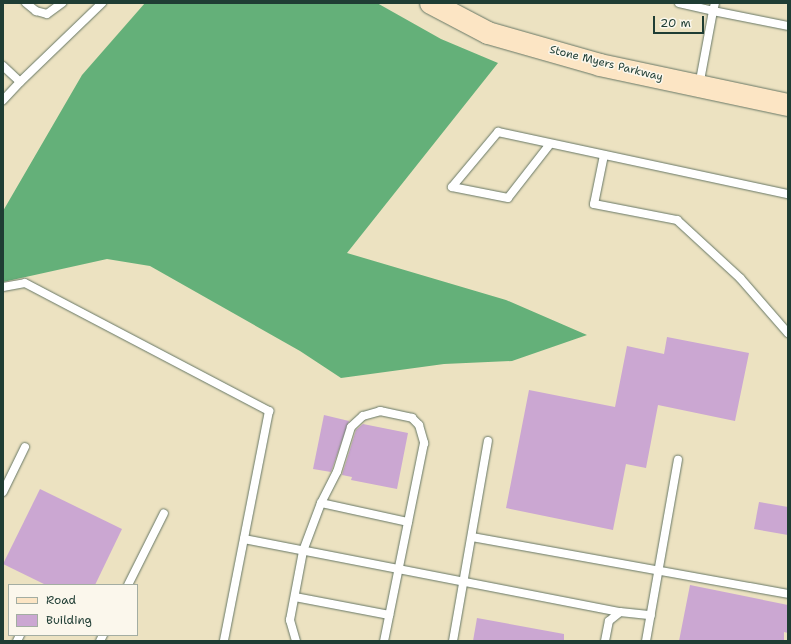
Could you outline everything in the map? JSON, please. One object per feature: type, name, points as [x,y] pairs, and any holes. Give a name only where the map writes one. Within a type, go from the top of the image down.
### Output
[{"type":"street","name":"Stone Myers Parkway","points":[[431,3],[488,33],[600,65],[788,105]]},
{"type":"lane","points":[[26,3],[36,11],[47,14],[62,3]]},
{"type":"lane","points":[[3,100],[102,3]]},
{"type":"lane","points":[[679,3],[714,7],[788,26]]},
{"type":"lane","points":[[699,86],[714,7]]},
{"type":"lane","points":[[3,66],[20,82]]},
{"type":"lane","points":[[550,144],[508,198],[452,187],[498,132],[788,194]]},
{"type":"lane","points":[[604,155],[594,204],[677,220],[740,278],[788,333]]},
{"type":"lane","points":[[3,287],[25,283],[269,411],[224,641]]},
{"type":"lane","points":[[296,641],[290,620],[303,551],[321,503],[337,472],[351,427],[362,416],[380,412],[412,418],[419,425],[424,443],[384,641]]},
{"type":"lane","points":[[453,641],[488,441]]},
{"type":"lane","points":[[3,492],[25,447]]},
{"type":"lane","points":[[646,641],[660,571],[678,460]]},
{"type":"lane","points":[[321,503],[408,522]]},
{"type":"lane","points":[[129,584],[164,514]]},
{"type":"lane","points":[[472,537],[788,594]]},
{"type":"lane","points":[[244,539],[620,612],[651,615]]},
{"type":"lane","points":[[295,597],[389,615]]},
{"type":"lane","points":[[605,641],[609,621],[620,612]]},
{"type":"green space","points":[[145,3],[377,3],[441,39],[498,63],[347,253],[506,300],[587,335],[512,361],[444,364],[341,378],[300,351],[150,266],[107,259],[3,282],[3,211],[82,75]]},
{"type":"building","points":[[667,337],[749,353],[735,421],[658,405],[646,468],[626,464],[613,530],[506,508],[529,390],[615,407],[627,346],[664,354]]},
{"type":"building","points":[[324,415],[349,421],[331,472],[313,469]]},
{"type":"building","points":[[363,424],[408,433],[397,489],[351,480],[352,477],[342,475],[356,430]]},
{"type":"building","points":[[40,489],[122,529],[95,584],[44,584],[3,564]]},
{"type":"building","points":[[759,502],[788,507],[788,535],[754,529]]},
{"type":"building","points":[[690,585],[788,605],[788,633],[784,632],[784,641],[679,641]]},
{"type":"building","points":[[477,618],[564,634],[564,641],[473,641]]}]
